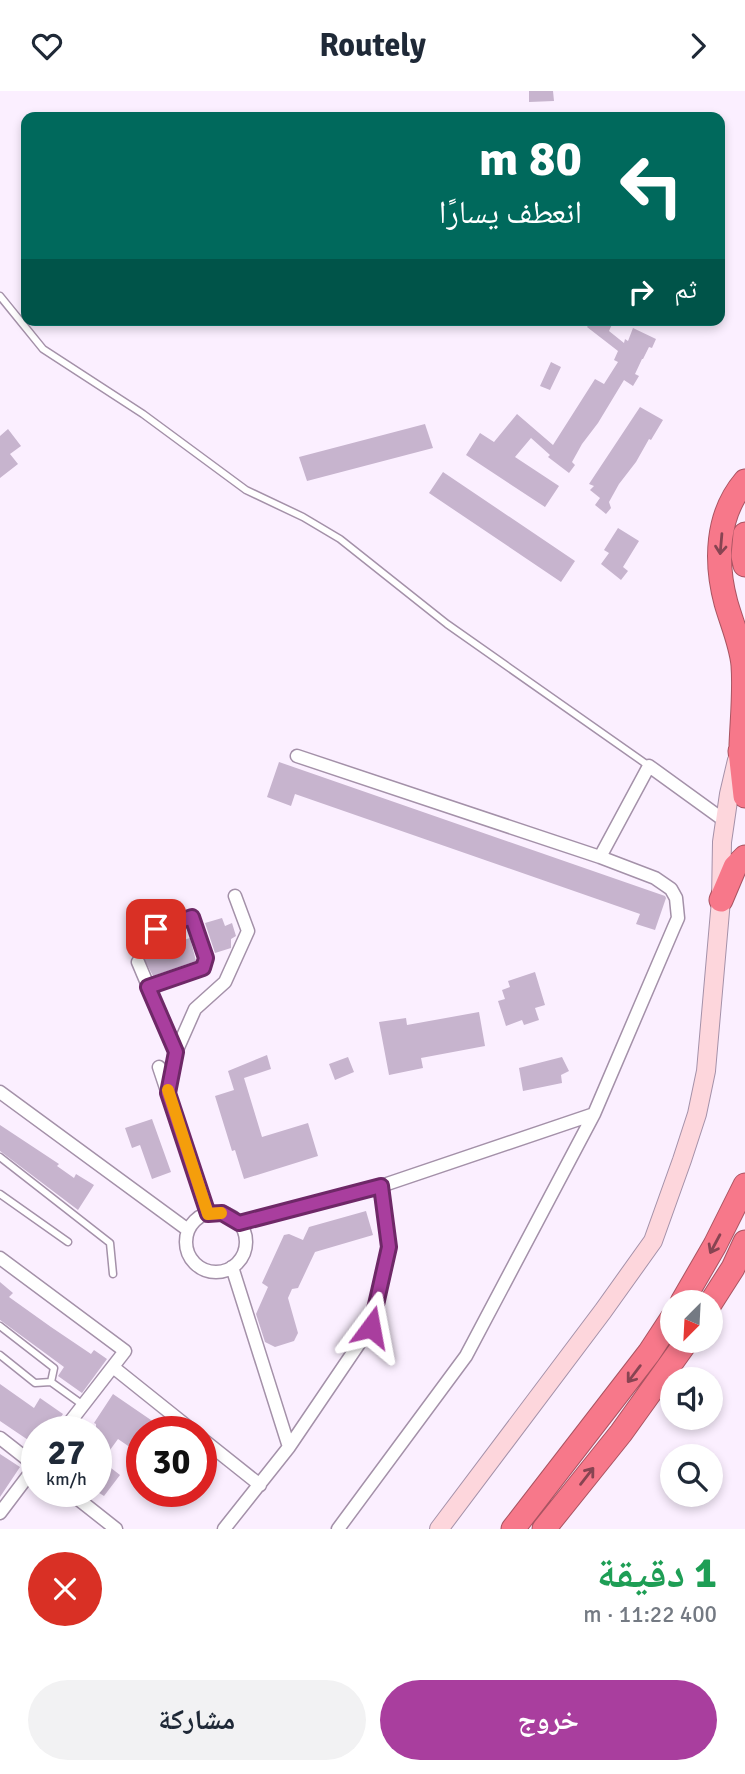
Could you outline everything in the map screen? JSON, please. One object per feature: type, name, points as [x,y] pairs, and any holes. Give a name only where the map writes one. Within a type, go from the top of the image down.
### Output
[{"type":"highway","points":[[745,481],[730,505],[722,525],[720,552],[720,577],[743,663],[742,743],[745,796]]},
{"type":"highway","points":[[745,534],[745,565]]},
{"type":"highway","points":[[721,901],[735,867],[745,857]]},
{"type":"highway","points":[[689,1290],[745,1185]]},
{"type":"highway","points":[[719,1290],[745,1242]]},
{"type":"highway","points":[[513,1529],[660,1336]]},
{"type":"highway","points":[[544,1529],[621,1433],[678,1353]]},
{"type":"main road","points":[[439,1529],[653,1241],[697,1114],[706,1071],[725,821],[742,743]]},
{"type":"street","points":[[297,756],[600,857],[664,882],[677,898],[679,908],[674,927],[594,1114],[466,1356],[338,1529]]},
{"type":"street","points":[[600,857],[649,767],[725,821]]},
{"type":"street","points":[[168,1093],[176,1052],[195,1009],[225,982],[248,931],[235,897]]},
{"type":"street","points":[[148,987],[203,968],[206,958],[192,917],[156,929]]},
{"type":"street","points":[[138,962],[176,1052]]},
{"type":"street","points":[[159,1066],[208,1214]]},
{"type":"street","points":[[0,1092],[188,1230]]},
{"type":"street","points":[[239,1223],[381,1186],[594,1114]]},
{"type":"street","points":[[225,1529],[289,1447],[371,1327],[389,1247],[381,1186]]},
{"type":"street","points":[[222,1213],[239,1223],[244,1232],[244,1252],[232,1267],[214,1272],[196,1265],[187,1249],[188,1230],[194,1222],[208,1214],[222,1213]]},
{"type":"street","points":[[0,1258],[125,1351],[74,1416]]},
{"type":"street","points":[[232,1267],[289,1447]]},
{"type":"street","points":[[113,1367],[174,1416]]},
{"type":"street","points":[[0,1438],[21,1454]]},
{"type":"street","points":[[217,1451],[260,1485]]},
{"type":"street","points":[[0,1513],[21,1485]]},
{"type":"street","points":[[88,1507],[116,1529]]},
{"type":"lane","points":[[0,296],[21,322]]},
{"type":"lane","points":[[24,326],[43,349],[143,414],[246,490],[303,517],[340,539],[447,624],[649,767]]},
{"type":"lane","points":[[0,1157],[110,1243],[113,1275]]},
{"type":"lane","points":[[0,1193],[68,1242]]},
{"type":"lane","points":[[0,1326],[54,1367],[51,1382]]},
{"type":"lane","points":[[0,1355],[34,1384],[51,1382],[83,1405]]},
{"type":"building","points":[[529,91],[553,91],[554,101],[529,102]]},
{"type":"building","points":[[611,326],[609,331],[624,343],[625,339],[628,341],[633,328],[656,339],[642,359],[635,374],[639,376],[633,386],[624,380],[582,444],[572,462],[575,465],[569,473],[548,457],[550,455],[531,438],[515,457],[559,486],[545,507],[466,455],[480,433],[494,442],[517,414],[553,445],[595,379],[604,384],[618,362],[614,360],[618,351],[587,327]]},
{"type":"building","points":[[551,362],[561,367],[550,390],[540,386]]},
{"type":"building","points":[[640,407],[663,420],[619,484],[609,502],[611,508],[606,514],[595,505],[600,498],[590,490],[594,486],[589,484]]},
{"type":"building","points":[[425,424],[433,448],[307,481],[299,457]]},
{"type":"building","points":[[8,429],[21,446],[10,454],[18,464],[0,478],[0,436]]},
{"type":"building","points":[[443,472],[575,561],[561,582],[429,493]]},
{"type":"building","points":[[618,528],[639,541],[623,567],[628,571],[621,580],[601,564],[609,553],[604,550]]},
{"type":"building","points":[[279,762],[665,896],[655,930],[636,924],[640,914],[295,794],[291,806],[267,797]]},
{"type":"building","points":[[222,918],[225,926],[232,923],[236,936],[231,939],[231,948],[215,953],[205,923]]},
{"type":"building","points":[[190,938],[196,961],[153,976],[141,953]]},
{"type":"building","points":[[535,972],[545,1005],[535,1008],[539,1020],[524,1025],[522,1020],[506,1026],[498,1001],[505,999],[502,990],[510,987],[508,981]]},
{"type":"building","points":[[479,1012],[485,1046],[421,1058],[423,1068],[389,1075],[379,1022],[406,1018],[407,1025]]},
{"type":"building","points":[[267,1055],[271,1069],[244,1078],[262,1137],[308,1123],[318,1156],[244,1179],[215,1096],[234,1090],[228,1071]]},
{"type":"building","points":[[348,1057],[354,1072],[335,1080],[329,1064]]},
{"type":"building","points":[[562,1057],[569,1071],[561,1075],[562,1083],[523,1091],[519,1068]]},
{"type":"building","points":[[152,1119],[171,1172],[152,1179],[140,1145],[132,1148],[125,1128]]},
{"type":"building","points":[[0,1125],[59,1164],[57,1166],[74,1178],[76,1174],[94,1185],[78,1210],[0,1151]]},
{"type":"building","points":[[366,1211],[373,1235],[315,1252],[298,1288],[292,1289],[288,1298],[298,1333],[294,1341],[275,1347],[265,1342],[256,1314],[268,1287],[262,1283],[284,1235],[289,1234],[303,1240],[309,1227]]},
{"type":"building","points":[[0,1282],[13,1293],[9,1297],[91,1354],[94,1350],[107,1359],[82,1393],[58,1376],[64,1367],[0,1320]]},
{"type":"building","points":[[0,1384],[34,1408],[40,1398],[63,1414],[21,1416],[21,1435],[0,1421]]},
{"type":"building","points":[[113,1394],[145,1416],[126,1416],[126,1444],[118,1439],[112,1447],[112,1416],[99,1416]]},
{"type":"building","points":[[0,1454],[20,1467],[0,1497]]},
{"type":"building","points":[[112,1469],[120,1475],[112,1486]]},
{"type":"slow traffic","points":[[168,1090],[208,1214],[221,1213]]},
{"type":"route","points":[[156,929],[192,917],[204,946],[206,958],[203,968],[148,987],[176,1052],[168,1093],[208,1214],[222,1213],[239,1223],[381,1186],[389,1247],[371,1327]]}]
